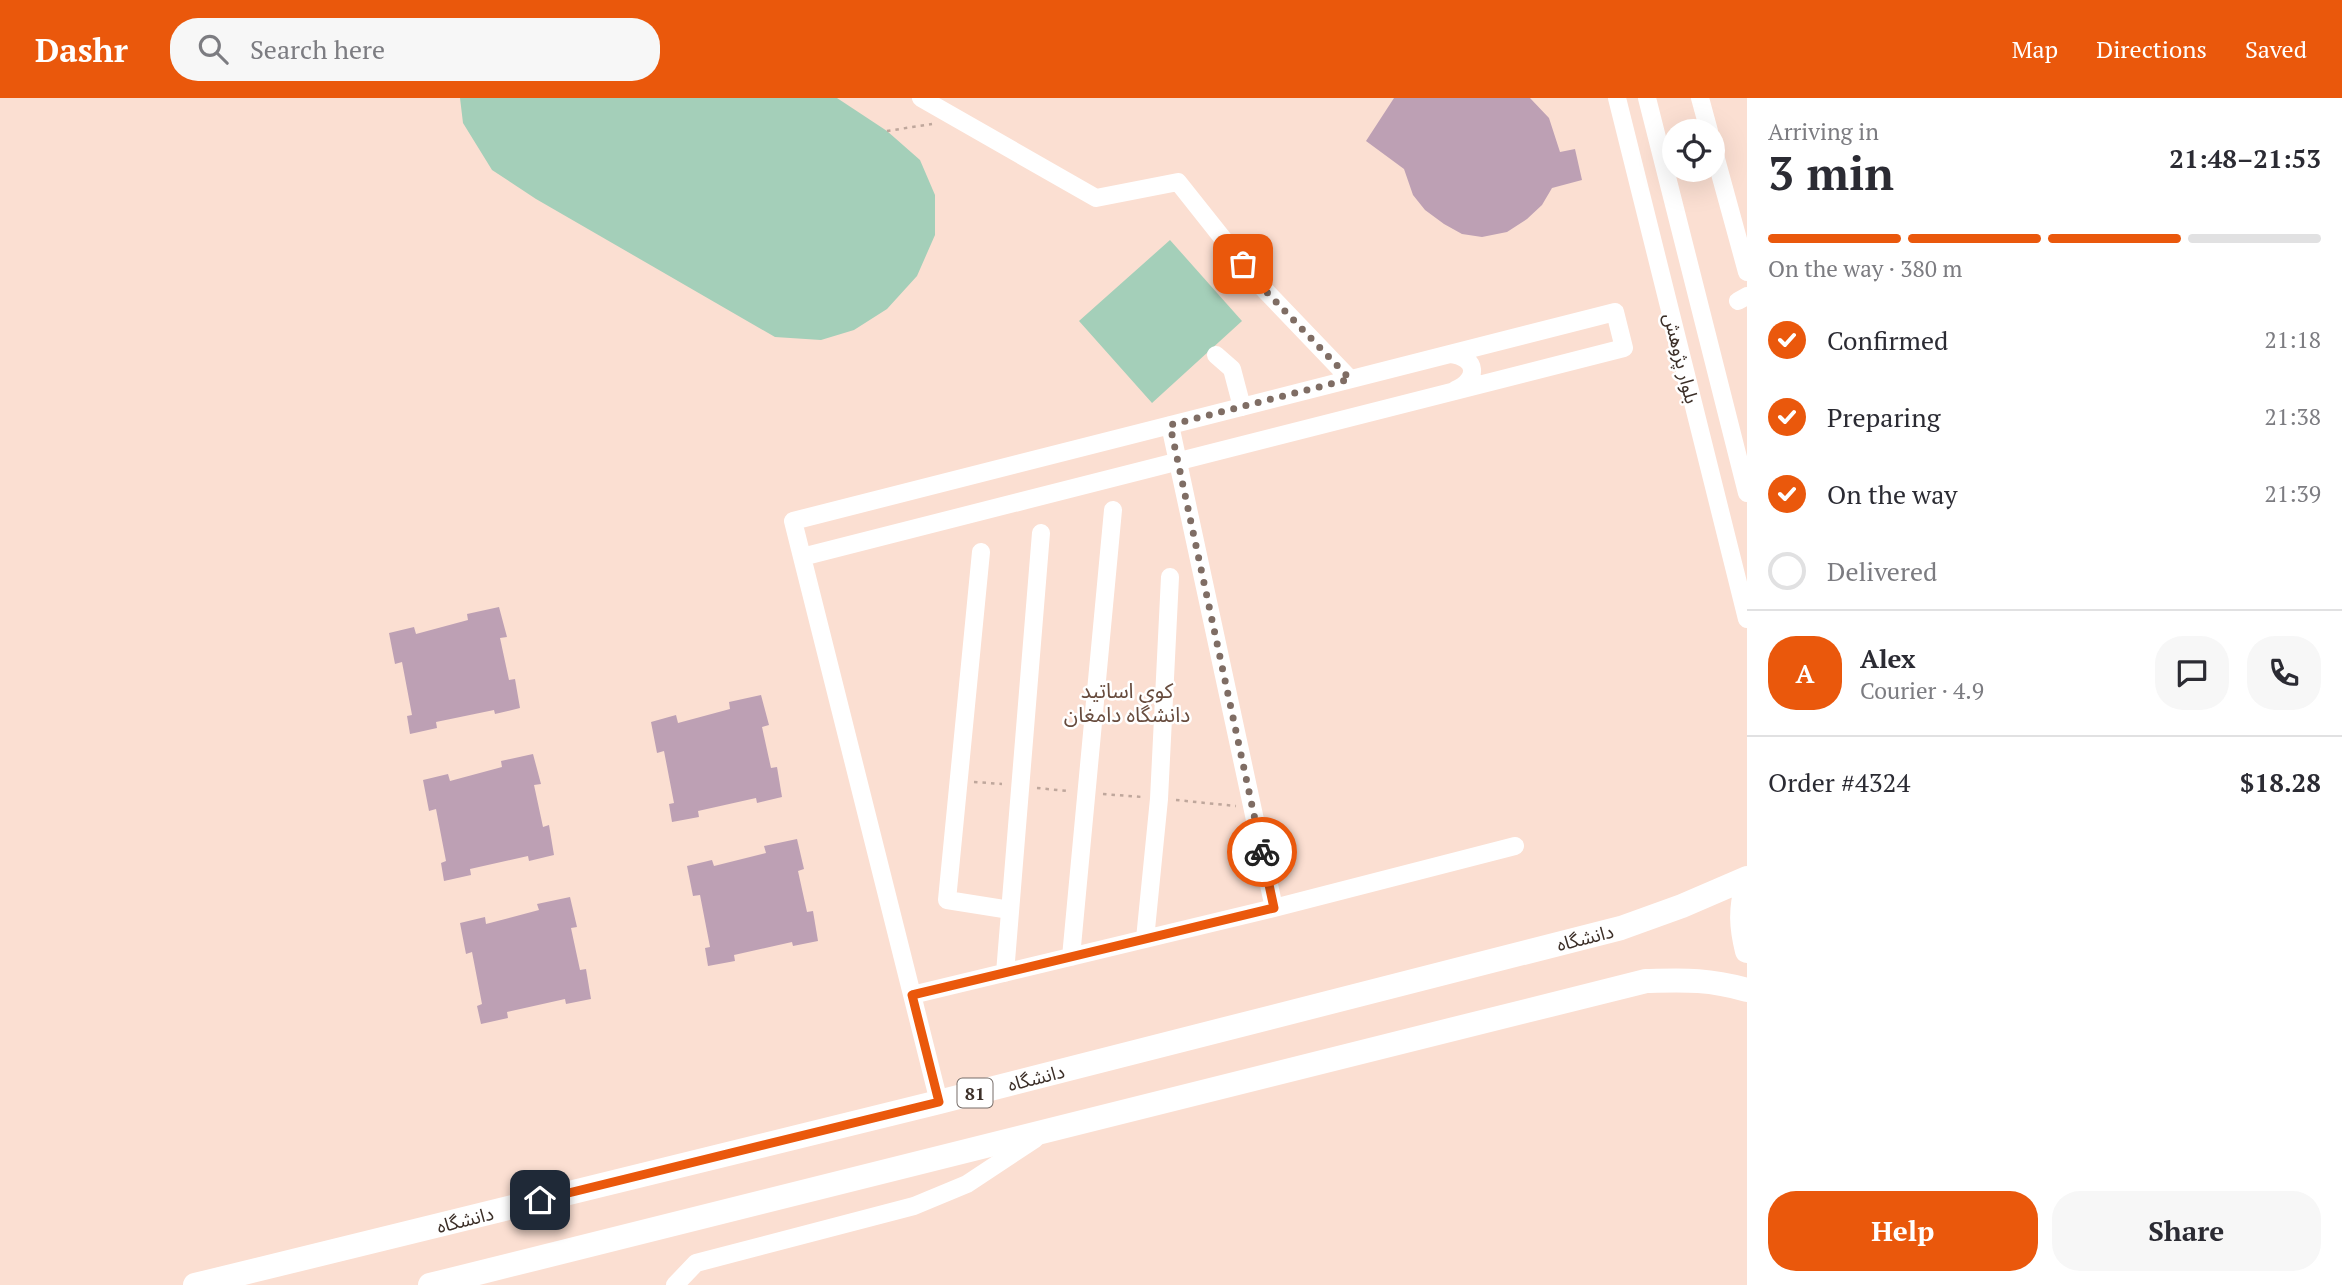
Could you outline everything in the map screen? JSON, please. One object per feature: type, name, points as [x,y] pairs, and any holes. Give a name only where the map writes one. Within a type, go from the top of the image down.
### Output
[{"type":"highway","name":"دانشگاه","points":[[195,1285],[939,1102],[1621,928],[1682,906],[1747,877]]},
{"type":"highway","points":[[1747,885],[1742,902],[1741,928],[1747,951]]},
{"type":"highway","points":[[430,1285],[1646,981],[1718,982],[1747,990]]},
{"type":"street","points":[[921,98],[1096,198],[1178,182],[1259,284],[1350,379]]},
{"type":"street","name":"بلوار پژوهش","points":[[1617,98],[1747,619]]},
{"type":"street","name":"بلوار پژوهش","points":[[1647,98],[1747,493]]},
{"type":"street","points":[[1700,98],[1706,119]]},
{"type":"street","points":[[1722,182],[1747,272]]},
{"type":"street","points":[[802,557],[1624,348],[1615,312],[793,521],[802,557],[912,995],[939,1102]]},
{"type":"street","points":[[1448,393],[1463,387],[1470,379],[1472,369],[1470,361],[1462,355],[1450,354]]},
{"type":"street","points":[[1216,355],[1232,369],[1242,407]]},
{"type":"street","points":[[1170,425],[1274,908]]},
{"type":"street","points":[[1071,957],[1114,510]]},
{"type":"street","points":[[1005,973],[1041,533]]},
{"type":"street","points":[[981,552],[947,900],[1010,910]]},
{"type":"street","points":[[1145,939],[1159,799],[1170,577]]},
{"type":"street","points":[[912,995],[1274,908],[1515,846]]},
{"type":"street","points":[[674,1285],[695,1263],[914,1206],[967,1184],[1047,1131]]},
{"type":"path","points":[[887,131],[956,120]]},
{"type":"path","points":[[960,780],[1252,807]]},
{"type":"green space","points":[[460,98],[837,98],[887,131],[920,160],[935,195],[935,235],[917,276],[887,309],[854,330],[821,340],[775,337],[536,199],[492,170],[463,123]]},
{"type":"green space","points":[[1170,240],[1242,321],[1152,403],[1079,321]]},
{"type":"building","points":[[1394,98],[1530,98],[1549,118],[1560,152],[1575,149],[1582,180],[1552,188],[1542,205],[1507,232],[1482,237],[1462,234],[1425,210],[1413,195],[1404,169],[1366,141]]},
{"type":"building","points":[[499,607],[507,637],[500,638],[509,680],[515,679],[520,708],[495,714],[494,710],[436,722],[437,728],[410,734],[407,716],[412,715],[402,662],[395,664],[389,633],[414,627],[416,634],[468,620],[467,614]]},
{"type":"building","points":[[761,695],[769,725],[762,727],[771,768],[777,767],[782,797],[757,803],[756,798],[698,811],[699,817],[672,822],[669,804],[674,803],[664,751],[657,753],[651,722],[676,715],[678,723],[730,709],[729,702]]},
{"type":"building","points":[[533,754],[541,784],[534,785],[543,827],[549,825],[554,855],[529,861],[528,856],[470,869],[471,875],[444,881],[441,863],[446,861],[436,809],[429,811],[423,780],[448,774],[450,781],[502,767],[501,761]]},
{"type":"building","points":[[797,839],[804,869],[798,871],[807,912],[813,911],[818,941],[793,946],[792,942],[734,955],[735,961],[708,966],[705,948],[710,947],[700,895],[693,896],[687,866],[712,860],[714,866],[766,853],[764,846]]},
{"type":"building","points":[[570,897],[577,927],[571,928],[580,970],[586,969],[591,999],[566,1004],[565,999],[507,1012],[508,1018],[481,1024],[477,1006],[482,1004],[472,952],[466,954],[460,923],[485,917],[486,924],[539,910],[537,904]]},
{"type":"way so far","points":[[1243,264],[1350,379],[1170,425],[1262,852]]},
{"type":"district","name":"کوی اساتید دانشگاه دامغان","points":[[1127,702]]},
{"type":"route","points":[[540,1200],[939,1102],[912,995],[1274,908],[1262,852]]}]
